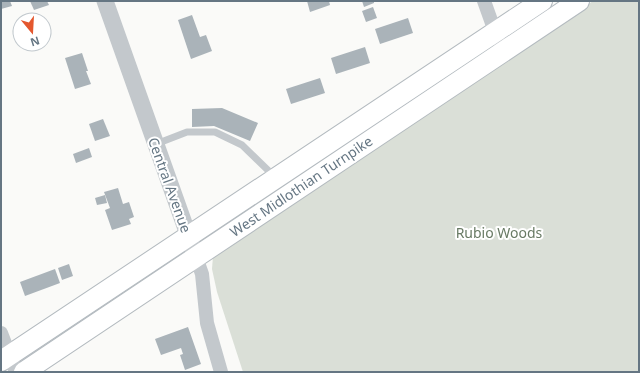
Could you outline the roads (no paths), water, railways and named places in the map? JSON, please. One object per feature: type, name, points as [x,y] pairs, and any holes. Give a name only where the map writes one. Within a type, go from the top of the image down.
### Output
[{"type":"main road","name":"West Midlothian Turnpike","points":[[9,363],[188,236],[542,1]]},
{"type":"main road","name":"West Midlothian Turnpike","points":[[24,372],[578,1]]},
{"type":"street","name":"Central Avenue","points":[[105,1],[202,274],[207,323],[221,372]]},
{"type":"street","points":[[484,1],[503,52]]},
{"type":"street","points":[[1,333],[9,363]]},
{"type":"lane","points":[[156,144],[187,132],[215,132],[242,145],[276,178]]},
{"type":"park label","name":"Rubio Woods","points":[[499,232]]}]
